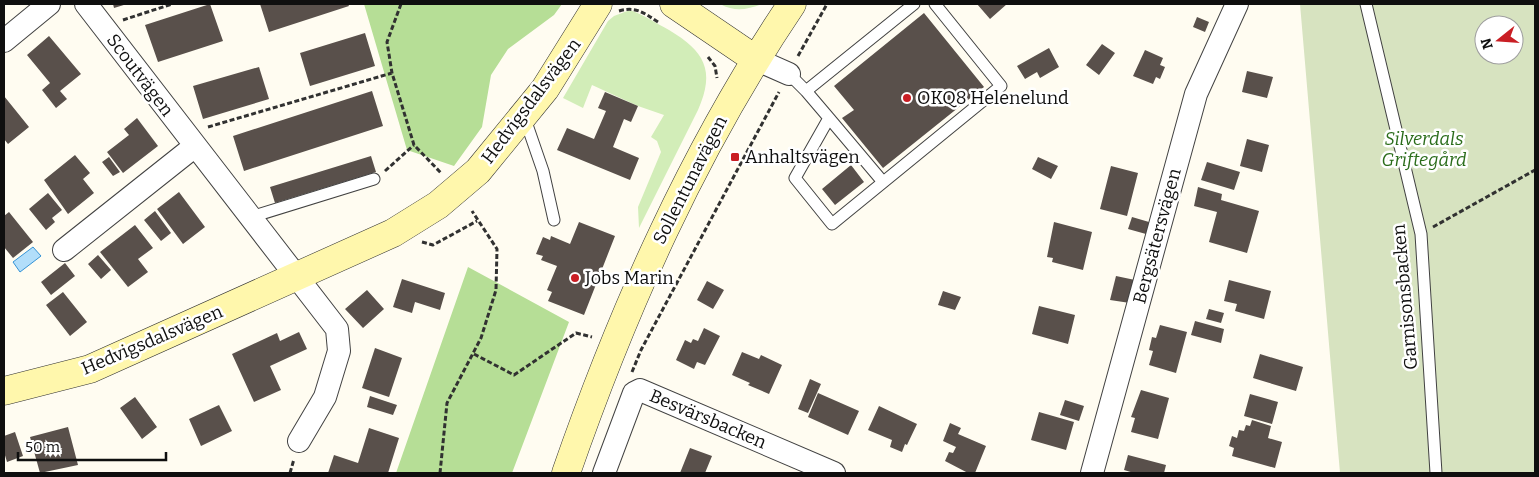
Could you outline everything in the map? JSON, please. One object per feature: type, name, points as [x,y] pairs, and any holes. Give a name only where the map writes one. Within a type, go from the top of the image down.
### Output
[{"type":"street","points":[[4,41],[49,4]]},
{"type":"street","name":"Scoutvägen","points":[[86,4],[297,277]]},
{"type":"street","name":"Sollentunavägen","points":[[566,473],[584,420],[629,347],[666,223],[730,100],[755,58],[792,4]]},
{"type":"street","name":"Bergsätersvägen","points":[[1092,473],[1196,94],[1237,4]]},
{"type":"street","name":"Hedvigsdalsvägen","points":[[4,391],[90,369],[393,233],[438,205],[478,171],[545,89],[584,30],[607,8]]},
{"type":"street","points":[[668,14],[789,74]]},
{"type":"street","points":[[64,250],[190,140]]},
{"type":"street","points":[[297,277],[337,329],[339,351],[325,397],[299,441]]},
{"type":"street","name":"Besvärsbacken","points":[[604,473],[634,393],[640,390],[834,473]]},
{"type":"lane","points":[[806,91],[914,4]]},
{"type":"lane","points":[[829,118],[795,178],[832,224],[1000,86],[935,4]]},
{"type":"lane","name":"Garnisonsbacken","points":[[1366,4],[1421,234],[1436,473]]},
{"type":"lane","points":[[789,74],[806,91],[883,182]]},
{"type":"lane","points":[[524,115],[543,170],[554,220]]},
{"type":"lane","points":[[252,217],[374,179]]},
{"type":"path","points":[[103,27],[172,4]]},
{"type":"path","points":[[401,4],[387,42],[392,73],[414,145],[446,178]]},
{"type":"path","points":[[630,376],[629,347],[691,260],[745,152],[827,4]]},
{"type":"path","points":[[607,8],[629,8],[668,14]]},
{"type":"path","points":[[700,51],[708,56],[715,66],[717,77],[715,84]]},
{"type":"path","points":[[190,140],[392,73]]},
{"type":"path","points":[[374,179],[393,165],[414,145]]},
{"type":"path","points":[[1421,234],[1535,170]]},
{"type":"path","points":[[440,473],[447,403],[481,338],[496,290],[497,249],[472,211]]},
{"type":"path","points":[[474,354],[514,375],[576,333],[629,347]]},
{"type":"green space","points":[[364,4],[562,4],[554,15],[508,49],[491,75],[482,127],[454,166],[407,150]]},
{"type":"green space","points":[[720,4],[762,4],[741,9]]},
{"type":"green space","name":"Silverdals Griftegård","points":[[1300,4],[1535,4],[1535,473],[1340,473]]},
{"type":"green space","points":[[630,10],[669,30],[691,46],[703,63],[706,73],[706,84],[698,110],[639,228],[638,207],[661,152],[657,141],[651,137],[664,115],[638,106],[592,85],[583,108],[563,98],[608,21],[614,16]]},
{"type":"green space","points":[[468,267],[569,322],[512,473],[396,473]]},
{"type":"water","points":[[33,247],[41,256],[20,272],[13,262]]},
{"type":"building","points":[[113,4],[127,4],[114,8]]},
{"type":"building","points":[[210,4],[223,41],[158,62],[145,25]]},
{"type":"building","points":[[260,4],[348,4],[349,6],[269,32]]},
{"type":"building","points":[[977,4],[1007,4],[990,19]]},
{"type":"building","name":"OKQ8 Helenelund","points":[[924,13],[984,87],[883,168],[842,118],[854,110],[834,86]]},
{"type":"building","points":[[1197,17],[1209,22],[1205,32],[1193,27]]},
{"type":"building","points":[[365,33],[375,66],[310,86],[300,53]]},
{"type":"building","points":[[49,36],[81,74],[60,91],[67,99],[56,108],[42,90],[50,83],[27,55]]},
{"type":"building","points":[[1102,44],[1115,53],[1099,75],[1086,65]]},
{"type":"building","points":[[1049,48],[1059,67],[1040,78],[1037,72],[1025,79],[1017,66]]},
{"type":"building","points":[[1145,50],[1163,58],[1160,65],[1165,67],[1160,79],[1156,77],[1153,84],[1133,76]]},
{"type":"building","points":[[259,67],[269,99],[203,119],[193,86]]},
{"type":"building","points":[[1247,71],[1273,77],[1267,98],[1242,92]]},
{"type":"building","points":[[372,91],[383,126],[244,171],[233,136]]},
{"type":"building","points":[[605,92],[638,106],[631,122],[624,119],[613,147],[639,158],[630,180],[557,150],[567,128],[594,139],[606,111],[598,108]]},
{"type":"building","points":[[4,96],[29,127],[8,144],[4,139]]},
{"type":"building","points":[[137,118],[158,146],[123,173],[107,152],[129,135],[124,129]]},
{"type":"building","points":[[1247,139],[1269,145],[1262,172],[1240,166]]},
{"type":"building","points":[[75,155],[90,173],[83,179],[94,193],[68,214],[44,180]]},
{"type":"building","points":[[371,156],[376,172],[275,203],[270,187]]},
{"type":"building","points":[[109,157],[120,172],[113,176],[102,162]]},
{"type":"building","points":[[1038,157],[1058,166],[1051,179],[1032,169]]},
{"type":"building","points":[[1207,162],[1240,172],[1234,190],[1201,180]]},
{"type":"building","points":[[851,165],[864,182],[835,205],[822,189]]},
{"type":"building","points":[[1111,166],[1138,173],[1127,216],[1100,209]]},
{"type":"building","points":[[1198,187],[1222,194],[1221,200],[1259,211],[1247,253],[1209,242],[1217,212],[1194,206]]},
{"type":"building","points":[[179,192],[205,227],[183,244],[157,209]]},
{"type":"building","points":[[48,193],[62,210],[52,218],[55,222],[46,230],[29,209]]},
{"type":"building","points":[[155,211],[171,233],[161,241],[144,220]]},
{"type":"building","points":[[9,212],[33,242],[13,258],[4,247],[4,216]]},
{"type":"building","points":[[1132,217],[1149,222],[1146,234],[1128,229]]},
{"type":"building","name":"Jobs Marin","points":[[579,222],[615,236],[584,315],[548,301],[552,292],[547,290],[557,266],[541,260],[543,256],[536,254],[543,237],[550,240],[551,236],[570,244]]},
{"type":"building","points":[[1054,222],[1092,232],[1083,270],[1052,262],[1053,258],[1047,257]]},
{"type":"building","points":[[135,225],[153,248],[138,259],[148,272],[128,287],[100,252]]},
{"type":"building","points":[[98,255],[111,270],[101,279],[88,264]]},
{"type":"building","points":[[65,263],[75,276],[51,295],[41,282]]},
{"type":"building","points":[[1116,276],[1135,280],[1130,303],[1110,300]]},
{"type":"building","points":[[402,279],[445,293],[440,310],[415,302],[412,313],[393,307]]},
{"type":"building","points":[[1229,280],[1271,291],[1264,319],[1235,311],[1237,304],[1224,301]]},
{"type":"building","points":[[707,281],[724,290],[713,309],[697,300]]},
{"type":"building","points":[[367,290],[384,309],[363,328],[345,309]]},
{"type":"building","points":[[943,291],[961,297],[955,310],[938,305]]},
{"type":"building","points":[[63,292],[87,322],[70,336],[46,305]]},
{"type":"building","points":[[1039,306],[1075,315],[1068,344],[1032,334]]},
{"type":"building","points":[[1209,309],[1224,313],[1221,323],[1206,319]]},
{"type":"building","points":[[1195,321],[1224,329],[1221,343],[1191,335]]},
{"type":"building","points":[[1160,325],[1187,332],[1176,373],[1149,365],[1153,351],[1149,350],[1152,337],[1156,338]]},
{"type":"building","points":[[704,328],[720,336],[705,365],[697,362],[694,369],[676,360],[685,340],[691,343],[693,339],[698,341]]},
{"type":"building","points":[[299,332],[307,349],[270,366],[281,390],[254,402],[232,354],[277,333],[280,341]]},
{"type":"building","points":[[375,348],[402,358],[389,397],[362,388]]},
{"type":"building","points":[[742,352],[759,359],[761,355],[782,365],[769,394],[748,385],[750,383],[732,375]]},
{"type":"building","points":[[1260,354],[1303,367],[1296,391],[1253,378]]},
{"type":"building","points":[[810,379],[821,384],[808,413],[798,409]]},
{"type":"building","points":[[1141,390],[1169,398],[1158,439],[1131,432],[1135,418],[1131,417]]},
{"type":"building","points":[[818,393],[859,411],[848,435],[808,417]]},
{"type":"building","points":[[1250,394],[1278,402],[1272,424],[1244,416]]},
{"type":"building","points":[[370,396],[397,405],[393,415],[367,407]]},
{"type":"building","points":[[135,397],[157,427],[142,439],[120,408]]},
{"type":"building","points":[[1065,400],[1084,406],[1079,421],[1060,415]]},
{"type":"building","points":[[219,405],[232,431],[201,446],[189,419]]},
{"type":"building","points":[[879,406],[917,424],[902,452],[890,447],[892,440],[868,430]]},
{"type":"building","points":[[1039,412],[1074,422],[1066,450],[1031,440]]},
{"type":"building","points":[[1252,420],[1271,426],[1268,438],[1282,442],[1275,468],[1232,456],[1234,448],[1229,446],[1232,436],[1237,438],[1239,430],[1244,431],[1246,425],[1250,426]]},
{"type":"building","points":[[950,423],[961,428],[958,434],[986,446],[975,473],[968,473],[945,461],[949,452],[953,453],[956,447],[943,441]]},
{"type":"building","points":[[68,427],[78,465],[40,473],[30,437]]},
{"type":"building","points":[[369,428],[399,438],[388,473],[328,473],[334,455],[358,463]]},
{"type":"building","points":[[15,432],[23,456],[7,462],[4,452],[4,436]]},
{"type":"building","points":[[690,448],[712,456],[705,473],[680,473]]},
{"type":"building","points":[[1128,455],[1166,465],[1164,473],[1134,473],[1124,470]]},
{"type":"place","name":"OKQ8 Helenelund","points":[[907,98]]},
{"type":"place","name":"Anhaltsvägen","points":[[735,157]]},
{"type":"place","name":"Jobs Marin","points":[[575,278]]}]
